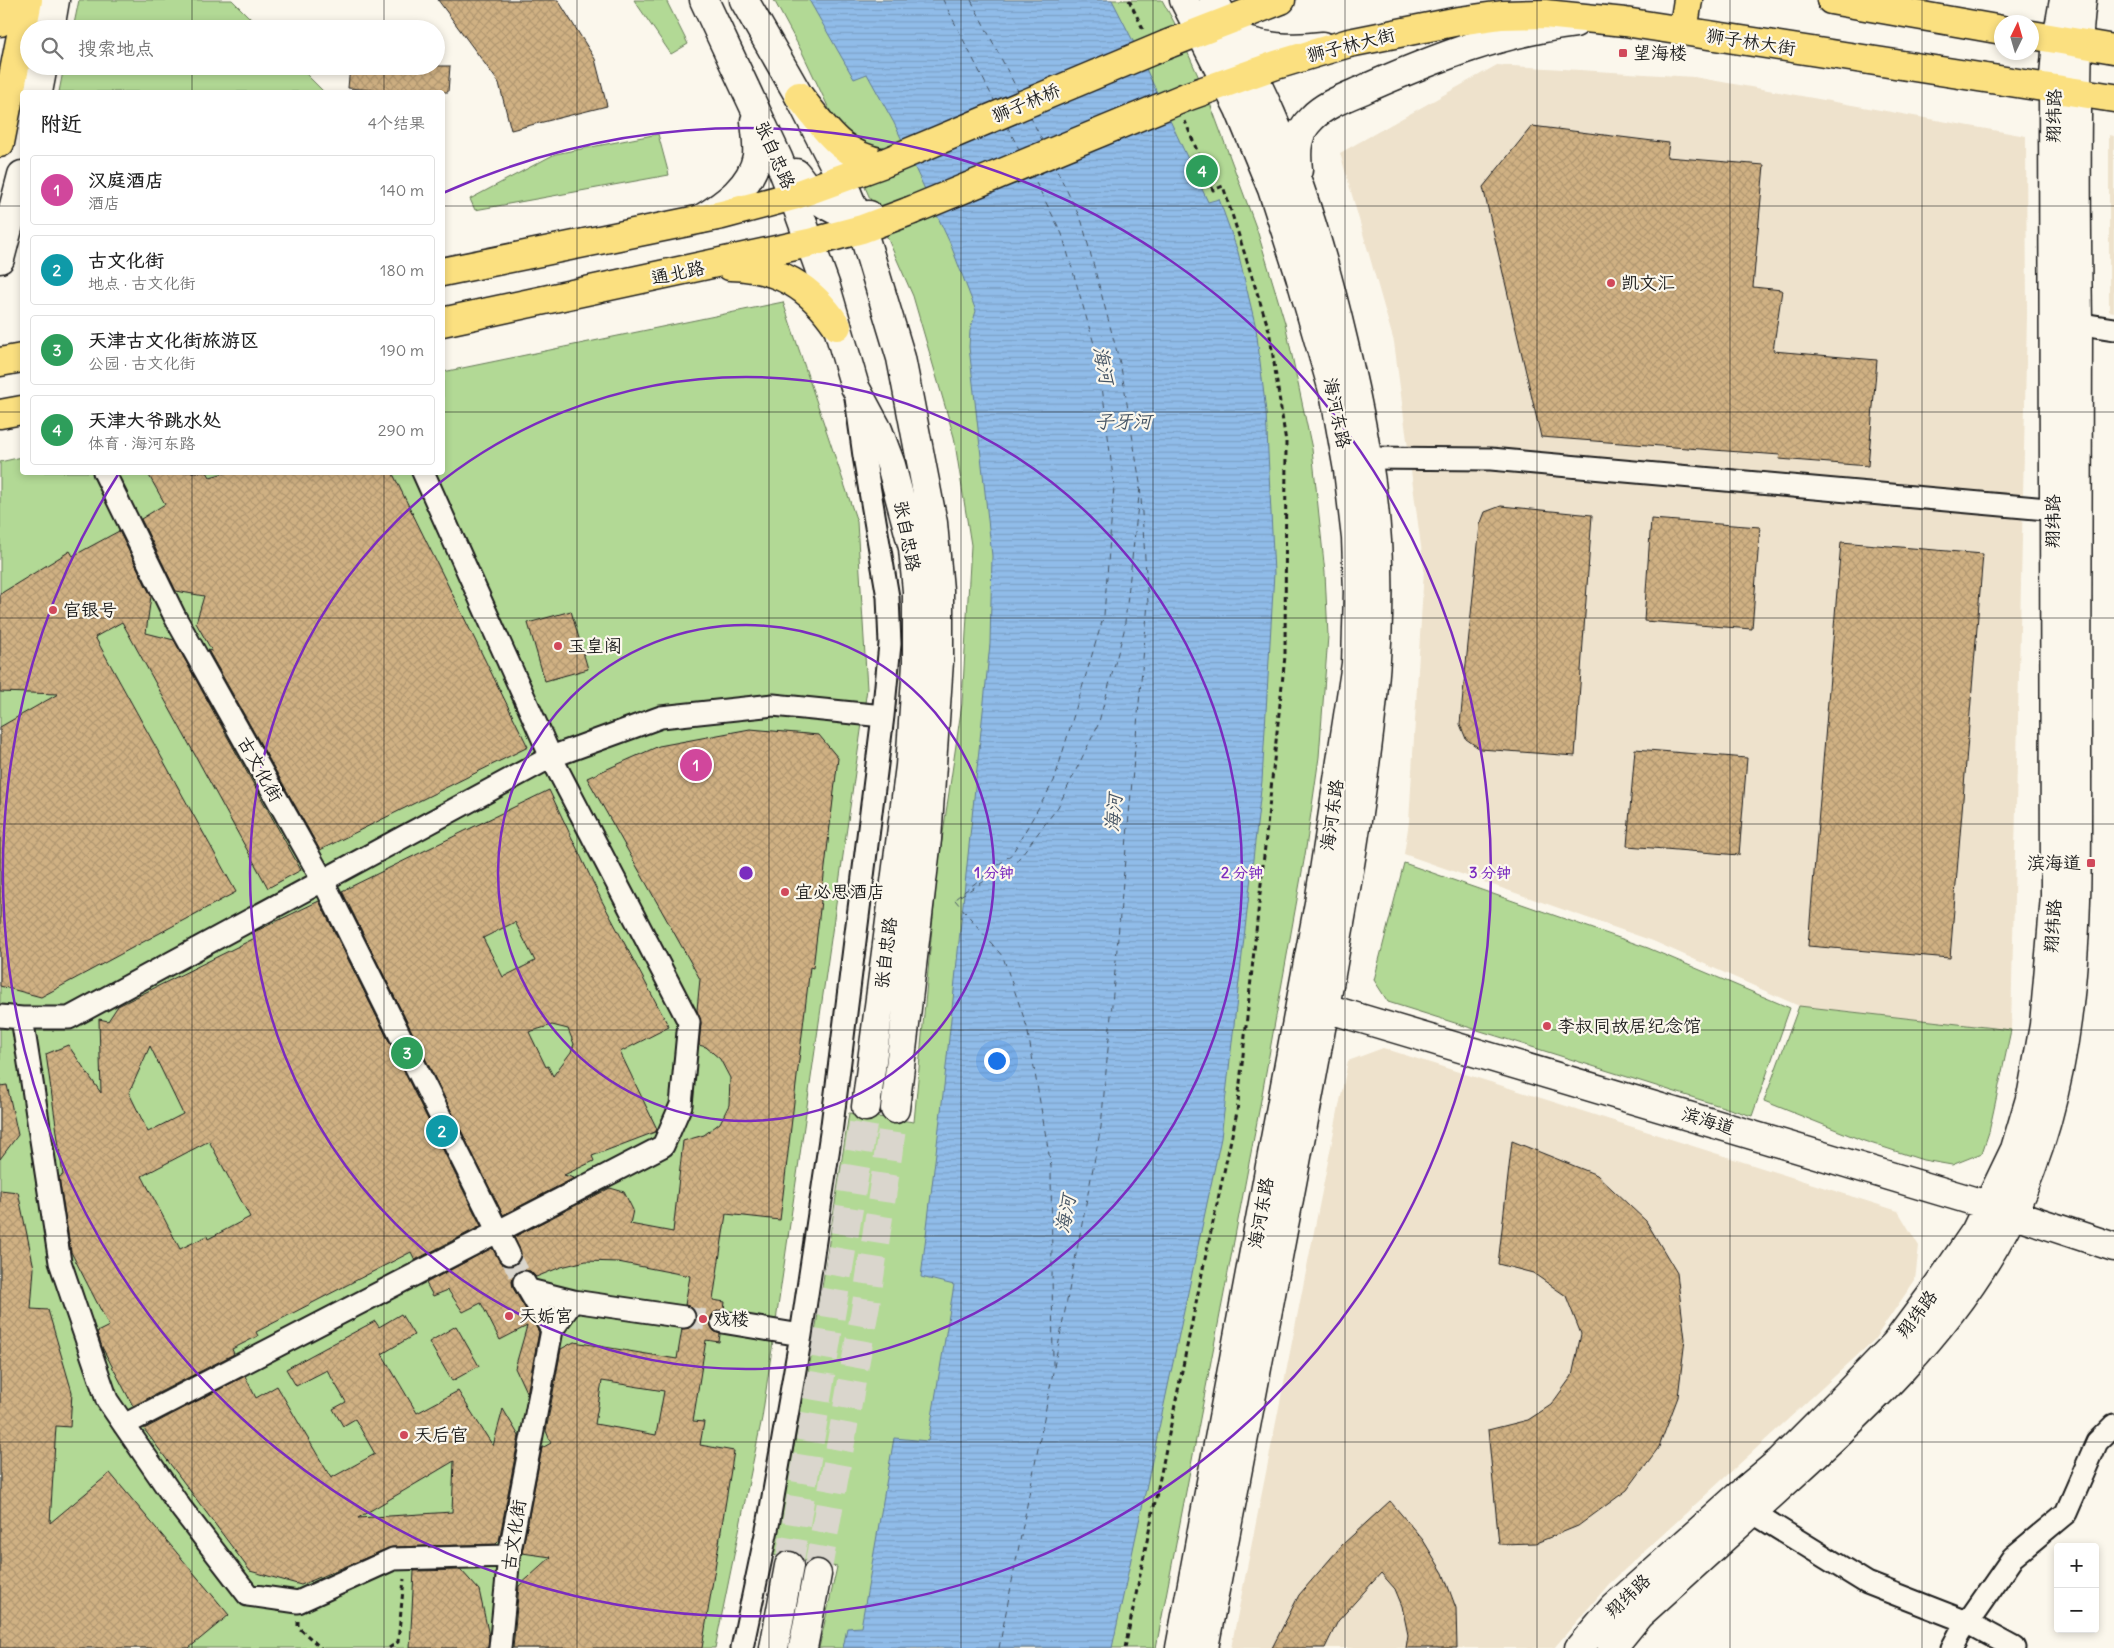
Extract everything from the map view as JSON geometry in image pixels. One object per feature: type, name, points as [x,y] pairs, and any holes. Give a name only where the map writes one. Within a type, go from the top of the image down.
[{"type":"main road","points":[[0,22],[4,0]]},
{"type":"main road","points":[[24,20],[28,0]]},
{"type":"main road","points":[[1157,38],[1218,23],[1281,0]]},
{"type":"main road","points":[[1683,31],[1688,0]]},
{"type":"main road","points":[[1831,0],[1994,29]]},
{"type":"main road","name":"狮子林大街","points":[[1184,106],[1226,83],[1349,43],[1502,15],[1545,14],[1602,19],[2114,98]]},
{"type":"main road","name":"狮子林桥","points":[[884,163],[1157,38]]},
{"type":"main road","points":[[2055,39],[2114,49]]},
{"type":"main road","points":[[0,143],[20,41]]},
{"type":"main road","points":[[799,96],[827,131],[845,148],[857,156],[884,163]]},
{"type":"main road","name":"通北路","points":[[445,321],[711,266],[809,243],[860,223],[910,212],[1184,106]]},
{"type":"main road","points":[[445,271],[701,220],[801,193],[884,163]]},
{"type":"main road","points":[[711,266],[754,269],[795,283],[811,294],[826,309],[837,326]]},
{"type":"main road","points":[[0,362],[20,358]]},
{"type":"main road","points":[[0,414],[20,410]]},
{"type":"street","points":[[52,20],[55,0]]},
{"type":"street","name":"张自忠路","points":[[704,0],[753,104]]},
{"type":"street","name":"张自忠路","points":[[744,0],[799,96],[841,178],[860,223],[901,358],[933,523],[939,590],[939,662],[927,839],[895,1109]]},
{"type":"street","name":"海河东路","points":[[1180,1648],[1313,1004],[1366,762],[1376,665],[1379,592],[1376,537],[1367,458],[1356,393],[1326,269],[1301,192],[1272,116],[1253,74],[1218,23],[1184,0]]},
{"type":"street","points":[[1189,0],[1218,23],[1256,44],[1304,49],[1349,43]]},
{"type":"street","name":"翔纬路","points":[[1612,1648],[1639,1615],[1744,1504],[1780,1461],[1895,1344],[1975,1232],[1999,1209],[2014,1149],[2032,1092],[2049,985],[2056,896],[2065,510],[2065,91],[2055,39],[2064,0]]},
{"type":"street","name":"翔纬路","points":[[2055,39],[2082,0]]},
{"type":"street","points":[[1301,192],[1296,155],[1299,134],[1312,117],[1335,102],[1458,51],[1545,26],[1602,19]]},
{"type":"street","name":"海河东路","points":[[1204,1648],[1313,1004],[1319,903],[1356,664],[1358,592],[1356,538],[1348,470],[1335,396],[1272,189],[1239,109],[1226,83],[1218,23]]},
{"type":"street","points":[[38,90],[41,75]]},
{"type":"street","points":[[753,104],[801,193],[860,223]]},
{"type":"street","points":[[701,220],[726,204],[749,175],[756,158],[757,142],[753,104]]},
{"type":"street","points":[[0,258],[20,183]]},
{"type":"street","name":"张自忠路","points":[[801,193],[809,243],[826,287],[855,387],[878,430],[891,465],[913,548],[917,591],[917,664],[910,766],[866,1107]]},
{"type":"street","points":[[2065,322],[2114,329]]},
{"type":"street","points":[[742,1648],[769,1520],[801,1334],[831,1133],[890,644],[888,597],[864,456],[855,387]]},
{"type":"street","points":[[1367,458],[1491,458],[2065,510]]},
{"type":"street","name":"古文化街","points":[[105,475],[175,617],[322,879],[509,1254]]},
{"type":"street","points":[[124,1425],[663,1146],[681,1105],[689,1022],[551,757],[424,475]]},
{"type":"street","points":[[0,1016],[69,1018],[322,879],[551,757],[661,717],[773,705],[882,716]]},
{"type":"street","name":"滨海道","points":[[1313,1004],[1999,1209],[2114,1247]]},
{"type":"street","points":[[22,1018],[60,1262],[107,1400],[181,1508],[248,1595],[298,1602],[393,1559],[509,1556]]},
{"type":"street","points":[[573,1301],[552,1330],[526,1286],[573,1301],[684,1317]]},
{"type":"street","points":[[722,1322],[801,1334]]},
{"type":"street","name":"古文化街","points":[[500,1648],[509,1556],[552,1330]]},
{"type":"street","points":[[1952,1648],[1967,1622],[2013,1557],[2066,1513],[2097,1442],[2114,1425]]},
{"type":"street","points":[[1744,1504],[1867,1583],[1967,1622],[2015,1648]]},
{"type":"street","name":"翔纬路","points":[[1578,1648],[1613,1608],[1744,1504]]},
{"type":"street","points":[[774,1648],[789,1566]]},
{"type":"street","points":[[803,1648],[817,1574]]},
{"type":"path","points":[[1129,0],[1157,38]]},
{"type":"path","points":[[1125,1648],[1237,1112],[1285,656],[1286,442],[1269,330],[1224,186],[1213,190],[1184,106]]},
{"type":"path","points":[[389,1648],[398,1642],[407,1558]]},
{"type":"path","points":[[298,1602],[298,1627],[321,1648]]},
{"type":"shaded area","points":[[1497,65],[1694,77],[2026,136],[2027,316],[2011,1030],[1799,1006],[1653,941],[1404,854],[1409,822],[1424,569],[1394,342],[1340,153]]},
{"type":"shaded area","points":[[2109,135],[2114,136],[2114,312],[2109,311]]},
{"type":"shaded area","points":[[1383,1048],[1898,1211],[1919,1246],[1915,1280],[1874,1340],[1609,1584],[1554,1648],[1231,1648],[1348,1061]]},
{"type":"green space","points":[[79,0],[232,0],[252,20],[75,20]]},
{"type":"green space","points":[[634,0],[666,0],[688,44],[671,54]]},
{"type":"green space","name":"子牙河","points":[[774,0],[1162,0],[1174,22],[1208,98],[1257,230],[1285,323],[1312,449],[1325,573],[1328,636],[1319,757],[1305,855],[1259,1111],[1156,1648],[819,1648],[837,1567],[773,1555],[812,1352],[849,1113],[914,1122],[937,874],[962,704],[971,545],[954,437],[913,296],[850,153],[803,54]]},
{"type":"green space","points":[[62,75],[307,75],[322,90],[59,90]]},
{"type":"green space","points":[[658,134],[669,175],[475,210],[470,199],[555,154]]},
{"type":"green space","points":[[783,302],[857,522],[867,689],[762,1418],[715,1648],[0,1648],[0,462],[20,457],[20,475],[445,475],[445,372]]},
{"type":"green space","name":"李叔同故居纪念馆","points":[[1404,863],[1648,948],[1790,1008],[1752,1116],[1388,1002],[1374,980]]},
{"type":"green space","points":[[1799,1006],[2011,1030],[1989,1132],[1982,1153],[1952,1165],[1923,1160],[1864,1141],[1764,1101]]},
{"type":"water","name":"子牙河","points":[[809,0],[1112,0],[1208,202],[1219,199],[1238,252],[1256,328],[1266,412],[1274,573],[1262,781],[1221,1138],[1112,1648],[843,1648],[847,1628],[861,1627],[894,1438],[928,1441],[954,1285],[921,1277],[944,1086],[990,644],[992,556],[969,347],[970,331],[976,311],[950,243],[894,123],[867,74],[854,79]]},
{"type":"building","points":[[438,0],[558,0],[595,59],[607,106],[511,130],[499,83]]},
{"type":"building","points":[[445,66],[450,66],[448,92],[445,92],[445,90],[348,88],[349,75],[445,75]]},
{"type":"building","name":"凯文汇","points":[[1532,126],[1669,143],[1667,157],[1764,165],[1753,287],[1782,290],[1773,351],[1877,360],[1868,466],[1779,459],[1780,455],[1541,437],[1483,187]]},
{"type":"building","points":[[149,475],[209,475],[210,477],[217,475],[393,475],[528,747],[320,850],[208,650],[212,651],[196,623],[204,596],[176,591],[141,519],[165,504]]},
{"type":"building","points":[[1501,506],[1592,515],[1575,756],[1480,749],[1466,739],[1460,724],[1480,525],[1485,512]]},
{"type":"building","points":[[1651,519],[1760,527],[1752,629],[1644,621]]},
{"type":"building","points":[[119,531],[151,596],[146,633],[174,640],[301,870],[268,888],[122,622],[95,637],[236,892],[41,997],[0,986],[0,727],[58,694],[0,692],[0,594],[70,551],[73,556]]},
{"type":"building","points":[[1841,542],[1983,554],[1950,958],[1808,946]]},
{"type":"building","name":"玉皇阁","points":[[571,611],[588,669],[545,681],[528,623]]},
{"type":"building","points":[[750,729],[819,735],[838,758],[813,968],[810,967],[780,1220],[726,1214],[713,1300],[725,1302],[724,1310],[713,1314],[710,1320],[714,1331],[720,1334],[719,1342],[706,1340],[693,1421],[704,1422],[700,1445],[734,1451],[702,1648],[513,1648],[519,1586],[551,1557],[522,1553],[542,1448],[551,1443],[546,1431],[561,1349],[574,1342],[677,1359],[682,1329],[689,1328],[696,1319],[695,1312],[691,1307],[685,1305],[690,1276],[618,1262],[586,1261],[561,1267],[536,1277],[530,1271],[523,1270],[517,1272],[513,1276],[513,1288],[539,1332],[527,1394],[515,1368],[527,1326],[500,1340],[481,1303],[463,1312],[448,1290],[433,1296],[426,1283],[492,1248],[502,1264],[508,1266],[515,1265],[520,1260],[521,1254],[514,1237],[610,1188],[624,1192],[633,1210],[630,1224],[673,1232],[683,1141],[704,1135],[720,1123],[729,1105],[730,1078],[720,1059],[706,1047],[699,1045],[701,1023],[697,1010],[700,979],[587,778],[659,746]],"holes":[[[602,1381],[664,1391],[656,1435],[595,1424]]]},
{"type":"building","points":[[1635,749],[1747,758],[1739,855],[1627,846]]},
{"type":"building","points":[[549,790],[602,901],[669,1027],[620,1052],[657,1129],[655,1132],[592,1156],[594,1161],[564,1175],[574,1178],[503,1215],[342,891]],"holes":[[[515,922],[535,961],[503,977],[483,938]],[[552,1025],[568,1029],[574,1044],[571,1052],[553,1076],[548,1066],[546,1067],[529,1032]]]},
{"type":"building","points":[[319,901],[481,1226],[415,1260],[411,1252],[256,1332],[258,1336],[232,1349],[234,1354],[133,1406],[102,1347],[97,1332],[109,1326],[71,1252],[59,1177],[63,1175],[46,1054],[68,1045],[101,1093],[99,1019],[108,1021],[118,1006],[255,938],[252,933]],"holes":[[[150,1046],[183,1114],[148,1132],[129,1093]],[[209,1141],[250,1217],[208,1239],[207,1236],[180,1249],[142,1176]]]},
{"type":"building","points":[[7,1085],[18,1135],[0,1159],[0,1086]]},
{"type":"building","points":[[1512,1141],[1597,1175],[1646,1221],[1677,1273],[1685,1339],[1678,1397],[1659,1447],[1627,1490],[1578,1526],[1536,1543],[1499,1544],[1488,1430],[1528,1420],[1551,1405],[1572,1376],[1581,1334],[1566,1296],[1533,1273],[1498,1264]]},
{"type":"building","points":[[0,1190],[18,1192],[34,1268],[31,1309],[48,1310],[72,1392],[70,1427],[56,1426],[50,1523],[110,1473],[229,1615],[189,1648],[0,1648]]},
{"type":"building","points":[[401,1314],[414,1335],[382,1354],[417,1413],[458,1391],[493,1446],[503,1409],[519,1436],[499,1541],[496,1544],[392,1547],[301,1585],[250,1571],[144,1429],[245,1376],[256,1398],[277,1386],[331,1478],[375,1454],[355,1419],[343,1426],[333,1409],[346,1402],[327,1370],[296,1386],[286,1369],[375,1321],[379,1327]],"holes":[[[454,1461],[452,1512],[358,1518]]]},
{"type":"building","points":[[456,1326],[479,1366],[452,1381],[429,1342]]},
{"type":"building","points":[[1390,1501],[1423,1540],[1443,1573],[1456,1608],[1457,1648],[1406,1648],[1408,1635],[1402,1606],[1395,1589],[1381,1573],[1338,1621],[1325,1648],[1272,1648],[1299,1595],[1343,1544]]},
{"type":"building","points":[[461,1570],[479,1590],[489,1636],[488,1648],[410,1648],[414,1571]]},
{"type":"ferry route","points":[[943,0],[995,102]]},
{"type":"ferry route","points":[[971,0],[1019,93]]},
{"type":"ferry route","points":[[1030,116],[1043,142]]},
{"type":"ferry route","points":[[1007,126],[1020,151]]},
{"type":"ferry route","points":[[999,1648],[1101,1127],[1148,603],[1140,483],[1121,367],[1082,222],[1055,166]]},
{"type":"ferry route","points":[[955,899],[1012,854],[1054,781],[1104,615],[1114,486],[1099,361],[1062,234],[1032,175]]},
{"type":"ferry route","points":[[960,896],[1016,862],[1058,807],[1098,725],[1124,631],[1140,487]]},
{"type":"ferry route","points":[[955,900],[1003,957],[1027,1027],[1051,1166],[1053,1365]]},
{"type":"tunnel","points":[[789,1566],[866,1107]]},
{"type":"tunnel","points":[[817,1574],[866,1304],[895,1109]]},
{"type":"tunnel","points":[[509,1254],[524,1282]]},
{"type":"tunnel","points":[[684,1317],[722,1322]]},
{"type":"place","name":"望海楼","points":[[1623,53]]},
{"type":"place","name":"天津大爷跳水处","points":[[1202,171]]},
{"type":"place","name":"凯文汇","points":[[1611,283]]},
{"type":"place","name":"官银号","points":[[53,610]]},
{"type":"place","name":"玉皇阁","points":[[558,646]]},
{"type":"place","name":"汉庭酒店","points":[[696,765]]},
{"type":"place","name":"滨海道","points":[[2091,863]]},
{"type":"place","name":"宜必思酒店","points":[[785,892]]},
{"type":"place","name":"李叔同故居纪念馆","points":[[1547,1026]]},
{"type":"place","name":"天津古文化街旅游区","points":[[407,1053]]},
{"type":"place","name":"古文化街","points":[[442,1131]]},
{"type":"place","name":"天姤宮","points":[[509,1316]]},
{"type":"place","name":"戏楼","points":[[703,1319]]},
{"type":"place","name":"天后官","points":[[404,1435]]},
{"type":"water label","name":"海河","points":[[1104,365]]},
{"type":"water label","name":"海河","points":[[1113,813]]},
{"type":"water label","name":"海河","points":[[1065,1214]]}]
